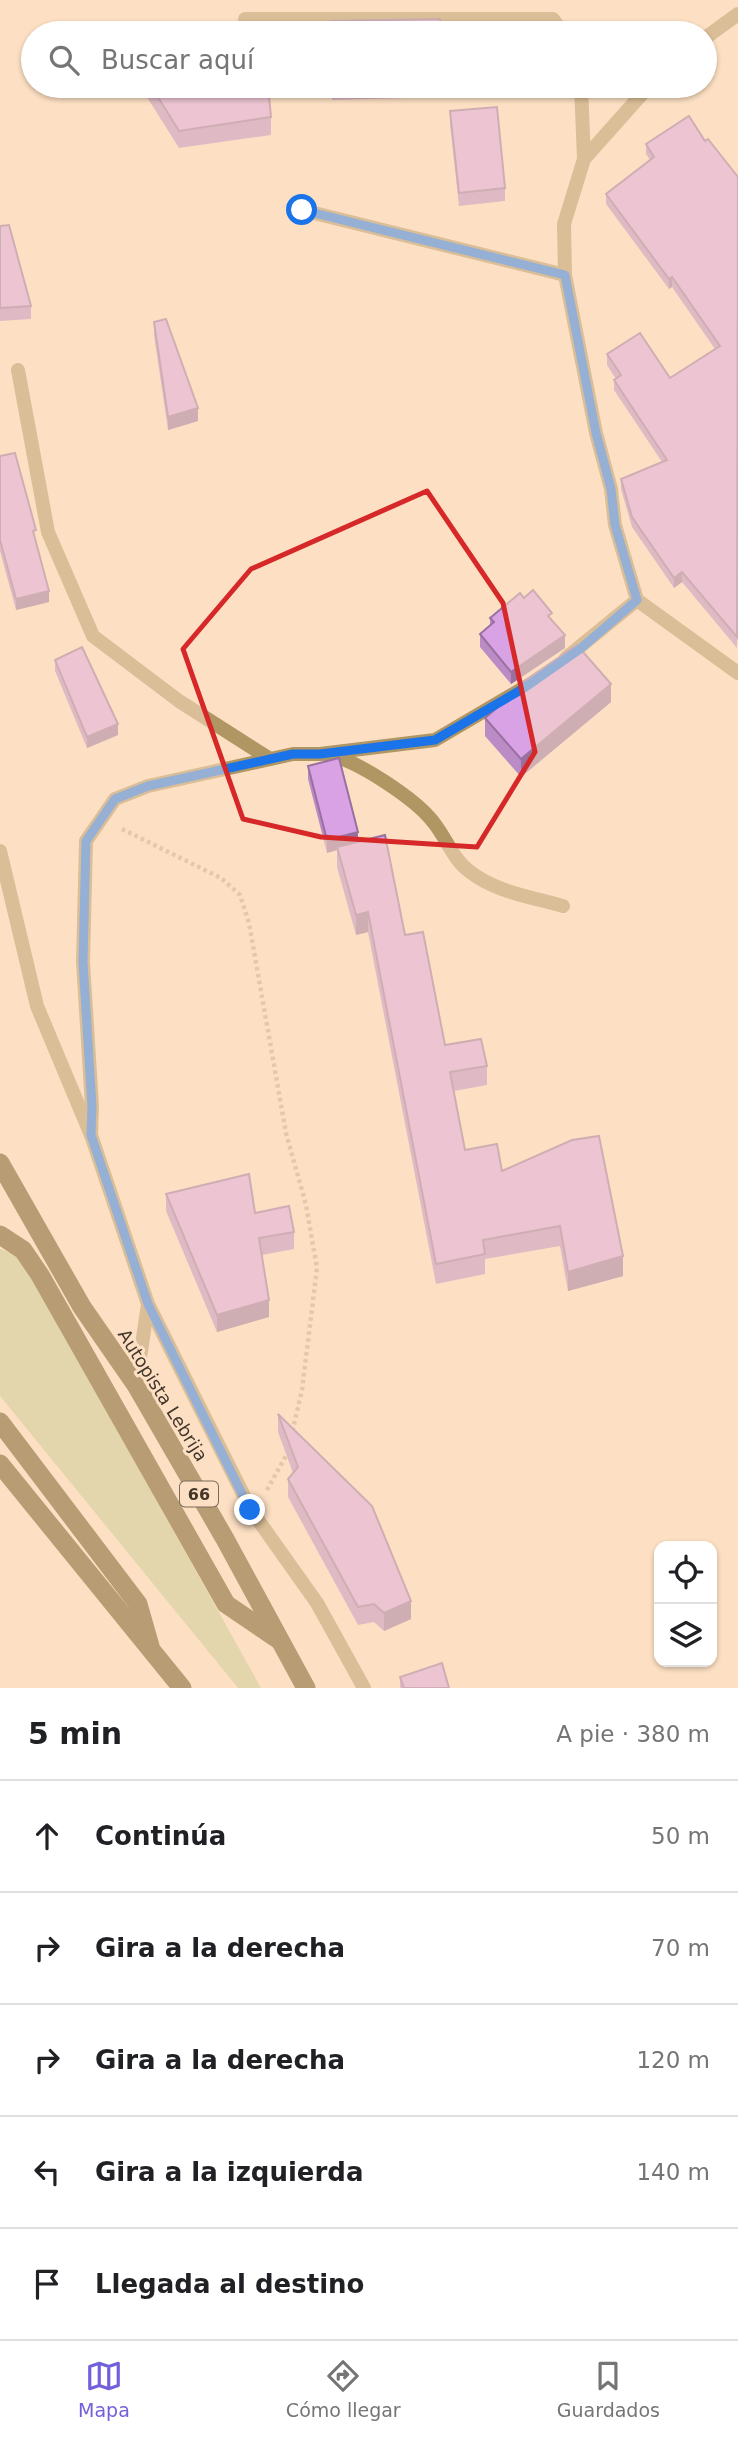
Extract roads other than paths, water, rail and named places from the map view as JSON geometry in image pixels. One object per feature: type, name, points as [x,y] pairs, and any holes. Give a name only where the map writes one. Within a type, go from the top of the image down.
[{"type":"highway","name":"Autopista Lebrija","points":[[0,1163],[82,1307],[136,1385],[306,1688]]},
{"type":"highway","points":[[0,1235],[23,1250],[40,1275],[226,1604],[282,1642]]},
{"type":"highway","points":[[0,1422],[138,1604],[152,1651]]},
{"type":"highway","points":[[0,1464],[183,1688]]},
{"type":"street","points":[[717,29],[738,14]]},
{"type":"street","points":[[246,19],[554,21]]},
{"type":"street","points":[[581,98],[584,159],[564,224],[565,275],[596,433],[611,489],[615,525],[637,600],[738,673]]},
{"type":"street","points":[[584,159],[638,98]]},
{"type":"street","points":[[302,210],[565,275]]},
{"type":"street","points":[[18,370],[48,532],[93,636],[179,701],[270,759]]},
{"type":"street","points":[[558,664],[637,600]]},
{"type":"street","points":[[320,754],[435,740],[535,680]]},
{"type":"street","points":[[91,1135],[92,1106],[83,962],[86,841],[115,799],[136,789],[293,754],[340,756],[425,813],[468,870],[496,887],[563,906]]},
{"type":"street","points":[[0,851],[37,1006],[91,1135],[148,1304],[250,1510],[317,1603],[364,1688]]},
{"type":"street","points":[[136,1385],[148,1304]]}]
